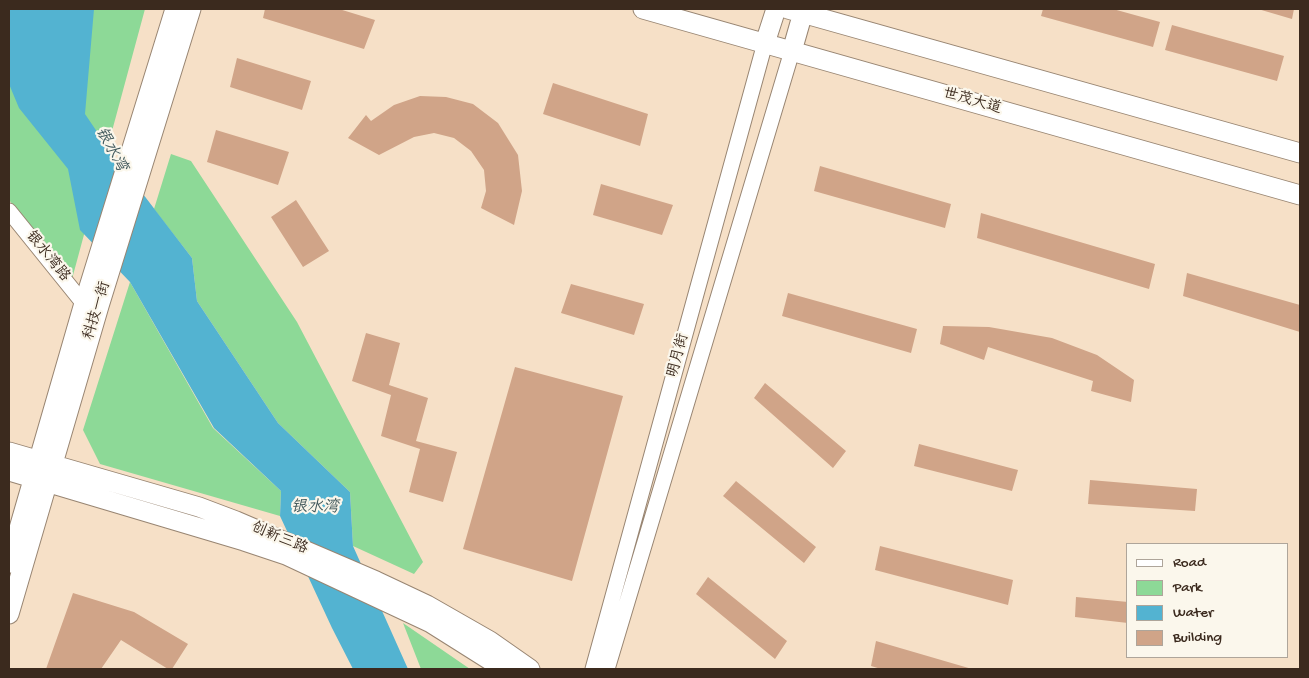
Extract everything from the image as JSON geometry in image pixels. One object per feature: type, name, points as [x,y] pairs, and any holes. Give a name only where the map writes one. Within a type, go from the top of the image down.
[{"type":"main road","name":"科技一街","points":[[145,132],[175,9]]},
{"type":"main road","name":"科技一街","points":[[9,614],[43,471],[90,303],[145,132],[191,9]]},
{"type":"main road","name":"世茂大道","points":[[643,9],[1300,195]]},
{"type":"main road","points":[[765,43],[776,9]]},
{"type":"main road","points":[[792,51],[798,10],[1300,153]]},
{"type":"main road","name":"创新三路","points":[[9,452],[43,471],[244,541],[284,547],[376,581],[462,624],[530,669]]},
{"type":"main road","name":"创新三路","points":[[9,471],[43,471]]},
{"type":"main road","name":"科技一街","points":[[9,563],[43,471]]},
{"type":"main road","name":"创新三路","points":[[284,547],[384,600],[431,622],[504,669]]},
{"type":"street","name":"明月街","points":[[594,669],[765,43]]},
{"type":"street","name":"明月街","points":[[607,669],[792,51]]},
{"type":"street","name":"银水湾路","points":[[9,211],[90,303]]},
{"type":"green space","points":[[9,9],[145,9],[72,279],[9,200]]},
{"type":"green space","points":[[171,154],[191,161],[297,322],[423,562],[414,574],[353,546],[350,492],[278,423],[197,301],[192,258],[154,209]]},
{"type":"green space","points":[[130,282],[213,428],[281,491],[280,516],[100,464],[83,430]]},
{"type":"green space","points":[[403,623],[470,669],[421,669]]},
{"type":"water","name":"银水湾","points":[[9,9],[94,9],[85,114],[110,151],[192,258],[197,301],[278,423],[350,492],[353,546],[408,669],[353,669],[280,516],[281,491],[214,428],[130,282],[80,230],[68,169],[19,108],[9,84]]},
{"type":"building","points":[[265,9],[339,9],[375,20],[364,49],[263,18]]},
{"type":"building","points":[[1043,9],[1113,9],[1160,22],[1153,47],[1041,16]]},
{"type":"building","points":[[1258,9],[1294,9],[1292,19]]},
{"type":"building","points":[[1172,25],[1284,56],[1277,81],[1165,50]]},
{"type":"building","points":[[237,58],[311,81],[302,110],[230,87]]},
{"type":"building","points":[[553,83],[648,114],[640,146],[543,114]]},
{"type":"building","points":[[420,96],[446,97],[473,104],[498,123],[518,155],[522,191],[514,225],[481,208],[486,191],[484,170],[471,151],[454,138],[434,133],[414,137],[379,155],[348,138],[366,115],[371,121],[394,105]]},
{"type":"building","points":[[216,130],[289,152],[278,185],[207,162]]},
{"type":"building","points":[[820,166],[951,204],[945,228],[814,191]]},
{"type":"building","points":[[601,184],[673,205],[662,235],[593,215]]},
{"type":"building","points":[[296,200],[329,251],[303,267],[271,217]]},
{"type":"building","points":[[981,213],[1155,264],[1149,289],[977,238]]},
{"type":"building","points":[[1187,273],[1300,305],[1300,332],[1183,296]]},
{"type":"building","points":[[571,284],[644,304],[634,335],[561,313]]},
{"type":"building","points":[[788,293],[917,329],[911,353],[782,316]]},
{"type":"building","points":[[943,326],[989,327],[1052,338],[1097,355],[1134,380],[1131,402],[1091,391],[1093,381],[988,347],[984,360],[940,344]]},
{"type":"building","points":[[366,333],[400,343],[389,385],[428,398],[416,441],[457,452],[443,502],[409,492],[420,449],[381,436],[391,395],[352,381]]},
{"type":"building","points":[[515,367],[623,396],[572,581],[463,549]]},
{"type":"building","points":[[765,383],[846,451],[833,468],[754,398]]},
{"type":"building","points":[[919,444],[1018,470],[1012,491],[914,466]]},
{"type":"building","points":[[1090,480],[1197,489],[1195,511],[1088,504]]},
{"type":"building","points":[[736,481],[816,547],[804,563],[723,496]]},
{"type":"building","points":[[880,546],[1013,580],[1008,605],[875,570]]},
{"type":"building","points":[[708,577],[787,641],[775,659],[696,594]]},
{"type":"building","points":[[73,593],[134,612],[188,644],[172,669],[168,669],[121,640],[101,669],[46,669]]},
{"type":"building","points":[[1076,597],[1126,602],[1126,623],[1075,617]]},
{"type":"building","points":[[876,641],[972,669],[881,669],[871,666]]}]
